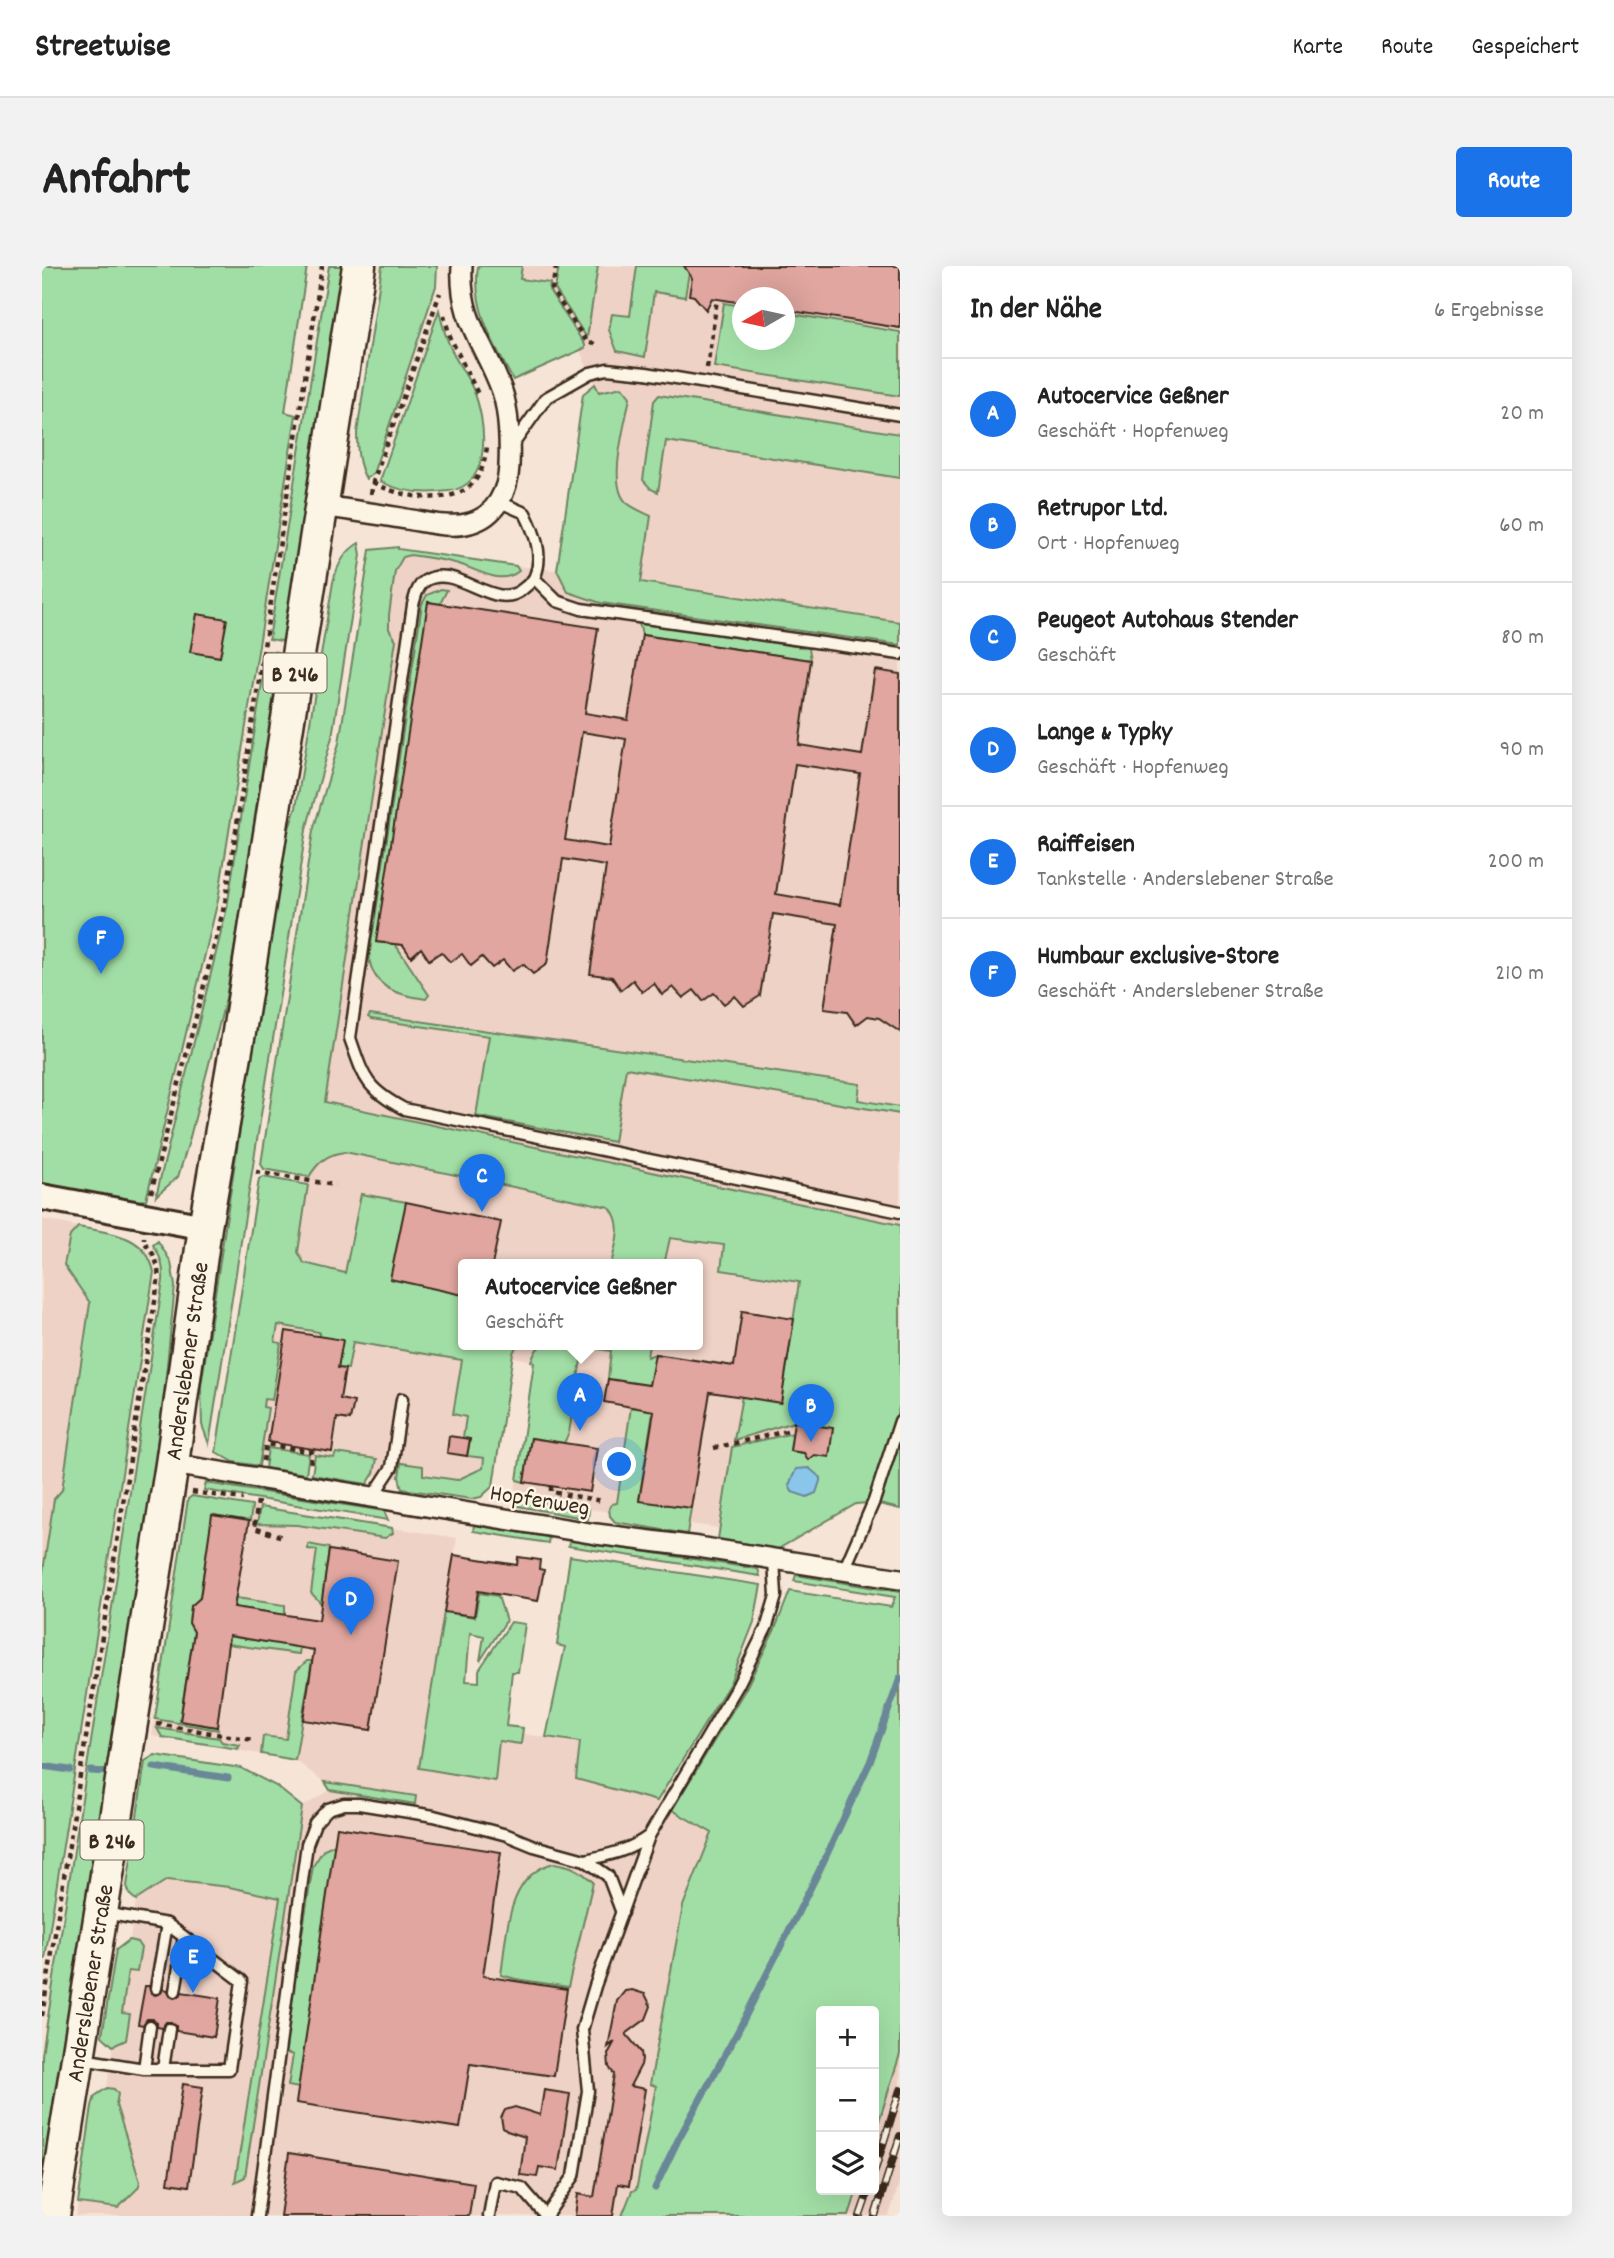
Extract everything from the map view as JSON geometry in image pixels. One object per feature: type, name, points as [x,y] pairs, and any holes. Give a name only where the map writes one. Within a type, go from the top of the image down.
[{"type":"main road","name":"B 246","points":[[321,506],[359,266]]},
{"type":"main road","name":"Anderslebener Straße","points":[[53,2216],[172,1464],[205,1227],[241,1020],[321,506]]},
{"type":"street","points":[[321,506],[446,525],[470,523],[488,513],[500,502],[508,477],[510,449],[503,393],[465,311],[461,289],[462,266]]},
{"type":"street","points":[[42,1197],[205,1227]]},
{"type":"street","name":"Hopfenweg","points":[[172,1464],[596,1534],[900,1579]]},
{"type":"lane","points":[[510,449],[547,398],[590,373],[607,369],[900,415]]},
{"type":"lane","points":[[500,502],[525,513],[537,537],[537,568],[534,579],[520,592],[505,594],[492,593],[450,577],[426,580],[417,591],[413,605],[349,1038],[364,1079],[381,1097],[404,1109],[900,1212]]},
{"type":"lane","points":[[534,579],[557,601],[581,609],[900,654]]},
{"type":"lane","points":[[373,1496],[392,1467],[402,1399]]},
{"type":"lane","points":[[844,1570],[874,1501],[900,1421]]},
{"type":"lane","points":[[489,2216],[495,2182],[522,2188],[546,2216],[574,2176],[588,2091],[582,2030],[595,1986],[649,1836],[738,1685],[767,1626],[776,1596],[774,1559]]},
{"type":"lane","points":[[257,2216],[307,1844],[315,1823],[328,1809],[344,1804],[359,1804],[434,1816],[507,1835],[534,1846],[585,1860],[607,1876],[621,1913]]},
{"type":"lane","points":[[585,1860],[615,1854],[636,1846],[649,1836]]},
{"type":"lane","points":[[78,2058],[144,2069],[229,2069],[242,1982],[167,1924],[101,1913]]},
{"type":"lane","points":[[156,1988],[167,1924]]},
{"type":"lane","points":[[175,1991],[184,1937]]},
{"type":"lane","points":[[144,2069],[150,2026]]},
{"type":"lane","points":[[163,2069],[169,2029]]},
{"type":"path","points":[[42,2016],[158,1282],[155,1257],[144,1242],[152,1186],[225,903],[322,266]]},
{"type":"path","points":[[556,266],[552,290],[587,342],[599,345]]},
{"type":"path","points":[[368,513],[373,482],[440,293],[450,337],[479,396]]},
{"type":"path","points":[[705,383],[717,299]]},
{"type":"path","points":[[373,482],[385,489],[416,496],[440,496],[462,491],[478,477],[487,444]]},
{"type":"path","points":[[256,1172],[335,1185]]},
{"type":"path","points":[[713,1448],[791,1430]]},
{"type":"path","points":[[260,1479],[266,1444],[312,1451],[307,1488]]},
{"type":"path","points":[[551,1486],[551,1492],[602,1501]]},
{"type":"path","points":[[258,1501],[254,1528],[283,1536]]},
{"type":"path","points":[[149,1723],[253,1741]]},
{"type":"path","points":[[42,1974],[49,1975]]},
{"type":"shaded area","points":[[478,266],[900,266],[900,1234],[841,1393],[779,1537],[514,1498],[534,1363],[502,1354],[485,1472],[455,1488],[247,1454],[277,1273],[311,1108],[398,549],[565,571],[598,392],[580,351],[513,380],[486,330],[477,294]]},
{"type":"shaded area","points":[[42,1219],[131,1239],[148,1254],[154,1272],[78,1755],[42,1748]]},
{"type":"shaded area","points":[[192,1496],[457,1538],[426,1721],[495,1780],[499,1741],[521,1744],[522,1734],[580,1742],[576,1779],[657,1801],[712,1833],[683,1906],[650,2084],[656,2086],[638,2181],[622,2216],[76,2216],[92,2106],[95,2096],[107,2087],[136,1900],[167,1880],[229,1887],[288,1899],[302,1807],[330,1790],[324,1782],[295,1760],[152,1736],[188,1499]]},
{"type":"shaded area","points":[[900,2054],[900,2181],[889,2216],[849,2216],[855,2195],[879,2195],[879,2121]]},
{"type":"green space","points":[[42,266],[307,266],[285,412],[296,415],[218,900],[146,1200],[131,1202],[42,1185]]},
{"type":"green space","points":[[329,266],[346,266],[286,639],[281,641],[269,639]]},
{"type":"green space","points":[[382,266],[437,266],[436,286],[373,474],[366,479],[358,457],[357,433]]},
{"type":"green space","points":[[478,266],[522,266],[520,279],[550,283],[549,290],[585,348],[513,380],[481,311]]},
{"type":"green space","points":[[559,266],[598,266],[587,338],[555,289]]},
{"type":"green space","points":[[637,266],[690,266],[685,297],[654,292],[645,357],[617,351],[609,330],[612,314],[630,316]]},
{"type":"green space","points":[[724,303],[732,304],[732,350],[795,350],[795,315],[900,332],[900,396],[714,367]]},
{"type":"green space","points":[[439,310],[450,346],[478,402],[483,449],[474,477],[463,486],[440,492],[405,490],[380,481]]},
{"type":"green space","points":[[595,384],[599,392],[622,387],[630,397],[619,452],[618,481],[626,502],[651,516],[641,582],[900,622],[900,645],[601,603],[568,592],[557,570],[583,394]]},
{"type":"green space","points":[[659,395],[900,434],[900,478],[666,441],[658,492],[643,480],[654,401]]},
{"type":"green space","points":[[359,543],[361,555],[332,737],[306,830],[209,1444],[202,1425],[201,1386],[283,846],[296,808],[333,582],[342,559]]},
{"type":"green space","points":[[398,547],[516,566],[519,571],[504,577],[495,577],[455,563],[410,555],[403,557],[395,571],[389,629],[396,640],[325,1102],[900,1225],[900,1405],[868,1503],[856,1504],[778,1549],[718,1539],[732,1447],[793,1433],[790,1451],[812,1457],[814,1455],[794,1422],[734,1440],[742,1396],[781,1402],[799,1282],[721,1270],[724,1245],[670,1238],[665,1259],[612,1259],[618,1227],[609,1207],[345,1152],[324,1160],[309,1177],[264,1169],[261,1164],[313,831],[339,743],[370,550]]},
{"type":"green space","points":[[441,589],[447,590],[440,604],[429,602],[377,942],[395,944],[429,995],[426,999],[397,992],[382,984],[376,977],[369,958],[422,604],[427,595]]},
{"type":"green space","points":[[639,623],[809,648],[811,660],[642,635]]},
{"type":"green space","points":[[267,651],[278,652],[283,658],[226,998],[178,1177],[156,1196],[227,908]]},
{"type":"green space","points":[[370,1014],[860,1084],[858,1100],[900,1107],[900,1114],[626,1068],[614,1142],[476,1116],[489,1036],[371,1019],[368,1017]]},
{"type":"green space","points":[[263,1177],[308,1185],[298,1252],[304,1263],[345,1273],[361,1194],[406,1202],[458,1287],[458,1350],[514,1350],[493,1486],[481,1497],[472,1499],[402,1489],[399,1477],[401,1463],[423,1466],[423,1475],[457,1480],[483,1468],[484,1458],[467,1456],[470,1439],[463,1438],[466,1417],[453,1414],[462,1360],[353,1342],[348,1369],[338,1368],[342,1341],[319,1337],[319,1332],[278,1325],[275,1342],[281,1343],[272,1400],[264,1399],[263,1407],[268,1408],[259,1466],[234,1462],[216,1452],[259,1179]]},
{"type":"green space","points":[[78,1227],[114,1234],[135,1243],[150,1259],[154,1272],[45,1959],[42,1959],[42,1578],[54,1499],[62,1490],[90,1303],[64,1265],[70,1236]]},
{"type":"green space","points":[[158,1241],[171,1262],[175,1286],[158,1454],[42,2176],[42,2055],[163,1281],[161,1262],[153,1245]]},
{"type":"green space","points":[[536,1350],[579,1350],[582,1354],[569,1433],[564,1443],[531,1438],[524,1482],[517,1480],[534,1363],[531,1361]]},
{"type":"green space","points":[[606,1350],[648,1350],[647,1357],[662,1355],[639,1500],[691,1508],[687,1534],[615,1522],[610,1516],[609,1508],[617,1503],[631,1407],[626,1406],[630,1383],[608,1379],[611,1351]]},
{"type":"green space","points":[[900,1442],[900,1509],[879,1504]]},
{"type":"green space","points":[[268,1448],[309,1454],[306,1474],[265,1468]]},
{"type":"green space","points":[[336,1453],[377,1459],[374,1473],[367,1484],[312,1475],[315,1455],[334,1458]]},
{"type":"green space","points":[[206,1483],[384,1511],[388,1520],[204,1490]]},
{"type":"green space","points":[[192,1496],[252,1506],[250,1521],[213,1515],[180,1720],[217,1727],[218,1730],[155,1719],[188,1499]]},
{"type":"green space","points":[[514,1498],[589,1509],[588,1519],[518,1506]]},
{"type":"green space","points":[[260,1507],[392,1528],[393,1533],[385,1538],[297,1525],[257,1524]]},
{"type":"green space","points":[[474,1525],[549,1537],[548,1543],[473,1531]]},
{"type":"green space","points":[[570,1540],[758,1569],[760,1576],[568,1546]]},
{"type":"green space","points":[[308,1544],[329,1548],[322,1604],[311,1593],[317,1550],[308,1549]]},
{"type":"green space","points":[[570,1556],[761,1585],[754,1622],[730,1683],[657,1801],[576,1779],[580,1742],[546,1737],[565,1647],[557,1645]]},
{"type":"green space","points":[[796,1575],[900,1592],[900,2054],[879,2121],[879,2006],[816,2006],[816,2195],[855,2195],[849,2216],[622,2216],[638,2181],[656,2086],[650,2084],[683,1906],[712,1833],[672,1810],[745,1690],[790,1591],[891,1607],[895,1597],[794,1581]]},
{"type":"green space","points":[[479,1593],[498,1596],[506,1621],[480,1661],[484,1636],[470,1633],[466,1681],[479,1682],[479,1670],[511,1622],[525,1624],[518,1672],[512,1672],[506,1726],[523,1728],[521,1744],[499,1741],[495,1781],[419,1768],[444,1612],[475,1617]]},
{"type":"green space","points":[[236,1598],[285,1605],[285,1615],[234,1607]]},
{"type":"green space","points":[[229,1636],[300,1647],[299,1654],[228,1644]]},
{"type":"green space","points":[[307,1661],[312,1661],[295,1760],[261,1754],[263,1736],[286,1739],[296,1671]]},
{"type":"green space","points":[[157,1728],[219,1738],[222,1742],[240,1745],[238,1749],[162,1737]]},
{"type":"green space","points":[[155,1755],[241,1768],[276,1786],[302,1807],[245,2177],[235,2182],[280,1898],[229,1887],[167,1880],[136,1900],[130,1895],[127,1886],[145,1761]]},
{"type":"green space","points":[[325,1782],[416,1796],[415,1804],[330,1790]]},
{"type":"green space","points":[[335,1844],[299,2088],[288,2086],[293,2055],[283,2052],[313,1866],[324,1849]]},
{"type":"green space","points":[[554,1863],[575,1869],[593,1882],[568,1987],[501,1975],[508,1925],[518,1893],[526,1880],[538,1870]]},
{"type":"green space","points":[[129,1940],[137,1942],[141,1948],[137,1972],[128,1971],[122,2013],[130,2014],[126,2040],[113,2046],[102,2036],[116,1950]]},
{"type":"green space","points":[[107,2088],[114,2089],[118,2094],[116,2105],[140,2182],[138,2188],[118,2208],[78,2203],[92,2106],[95,2096]]},
{"type":"water","points":[[809,1468],[821,1478],[816,1493],[807,1497],[792,1492],[789,1485],[796,1469]]},
{"type":"building","points":[[684,266],[900,266],[900,328],[795,312],[795,287],[732,287],[732,301],[712,298],[706,310],[694,296],[689,295],[692,278]]},
{"type":"building","points":[[428,602],[598,628],[585,713],[628,720],[642,635],[811,660],[799,745],[862,755],[875,670],[900,674],[900,1032],[879,1018],[868,1016],[856,1025],[847,1012],[824,1009],[837,924],[773,914],[760,996],[744,1006],[735,996],[724,1004],[714,993],[703,1001],[694,990],[683,998],[673,987],[662,995],[654,983],[642,992],[633,980],[621,990],[612,977],[590,974],[606,866],[563,859],[547,964],[533,974],[523,964],[512,971],[503,960],[492,968],[482,957],[471,966],[462,954],[450,962],[441,952],[429,960],[421,948],[411,957],[403,945],[376,942]],"holes":[[[582,732],[626,739],[609,847],[565,840]],[[795,764],[860,774],[840,905],[776,894]]]},
{"type":"building","points":[[197,614],[227,619],[220,657],[190,652]]},
{"type":"building","points":[[406,1202],[501,1222],[493,1259],[458,1259],[458,1294],[390,1279]]},
{"type":"building","points":[[742,1311],[794,1319],[781,1403],[710,1392],[691,1508],[639,1501],[654,1411],[604,1402],[608,1379],[649,1385],[655,1354],[734,1366]]},
{"type":"building","points":[[286,1331],[343,1340],[338,1368],[345,1369],[340,1399],[354,1402],[350,1420],[337,1418],[332,1452],[268,1442]]},
{"type":"building","points":[[794,1422],[833,1428],[829,1457],[814,1455],[808,1460],[804,1453],[790,1451]]},
{"type":"building","points":[[449,1436],[470,1439],[467,1456],[447,1453]]},
{"type":"building","points":[[531,1438],[597,1448],[590,1492],[524,1482]]},
{"type":"building","points":[[212,1515],[249,1521],[234,1607],[319,1620],[329,1550],[398,1561],[371,1730],[303,1720],[314,1650],[229,1636],[217,1727],[180,1721],[194,1632],[189,1623],[191,1606],[200,1598]]},
{"type":"building","points":[[454,1555],[517,1565],[518,1557],[540,1560],[539,1569],[544,1570],[538,1601],[478,1591],[474,1616],[444,1612]]},
{"type":"building","points":[[337,1827],[501,1852],[483,1976],[567,1989],[554,2076],[470,2064],[460,2128],[296,2103]]},
{"type":"building","points":[[145,1986],[149,1986],[151,1993],[155,1995],[163,1989],[168,1990],[174,1998],[182,1992],[220,1998],[214,2037],[176,2031],[176,2026],[171,2022],[166,2022],[162,2028],[157,2027],[157,2023],[152,2019],[147,2019],[143,2025],[138,2024]]},
{"type":"building","points":[[625,1991],[645,1994],[651,2006],[646,2019],[626,2034],[641,2052],[642,2059],[630,2086],[645,2089],[629,2186],[618,2184],[613,2216],[575,2216],[578,2194],[594,2197],[614,2074],[609,2067],[608,2054],[615,2041],[608,2047],[617,2001]]},
{"type":"building","points":[[183,2084],[203,2087],[189,2186],[168,2183]]},
{"type":"building","points":[[544,2090],[570,2094],[558,2170],[539,2167],[537,2177],[520,2175],[525,2137],[503,2128],[501,2118],[505,2110],[515,2107],[540,2115]]},
{"type":"building","points":[[289,2153],[474,2183],[469,2216],[280,2216]]},
{"type":"waterway","points":[[655,2188],[819,1871],[870,1762],[900,1678]]},
{"type":"waterway","points":[[42,1766],[70,1770]]},
{"type":"waterway","points":[[154,1767],[228,1778]]},
{"type":"waterway","points":[[91,1771],[105,1772]]},
{"type":"railway","points":[[879,2157],[900,2090]]},
{"type":"railway","points":[[875,2216],[900,2136]]},
{"type":"railway","points":[[860,2216],[867,2195]]},
{"type":"place","name":"Humbaur exclusive-Store","points":[[101,974]]},
{"type":"place","name":"Peugeot Autohaus Stender","points":[[482,1212]]},
{"type":"place","name":"Autocervice Geßner","points":[[580,1431]]},
{"type":"place","name":"Retrupor Ltd.","points":[[811,1442]]},
{"type":"place","name":"Lange & Typky","points":[[351,1635]]},
{"type":"place","name":"Raiffeisen","points":[[193,1993]]}]
